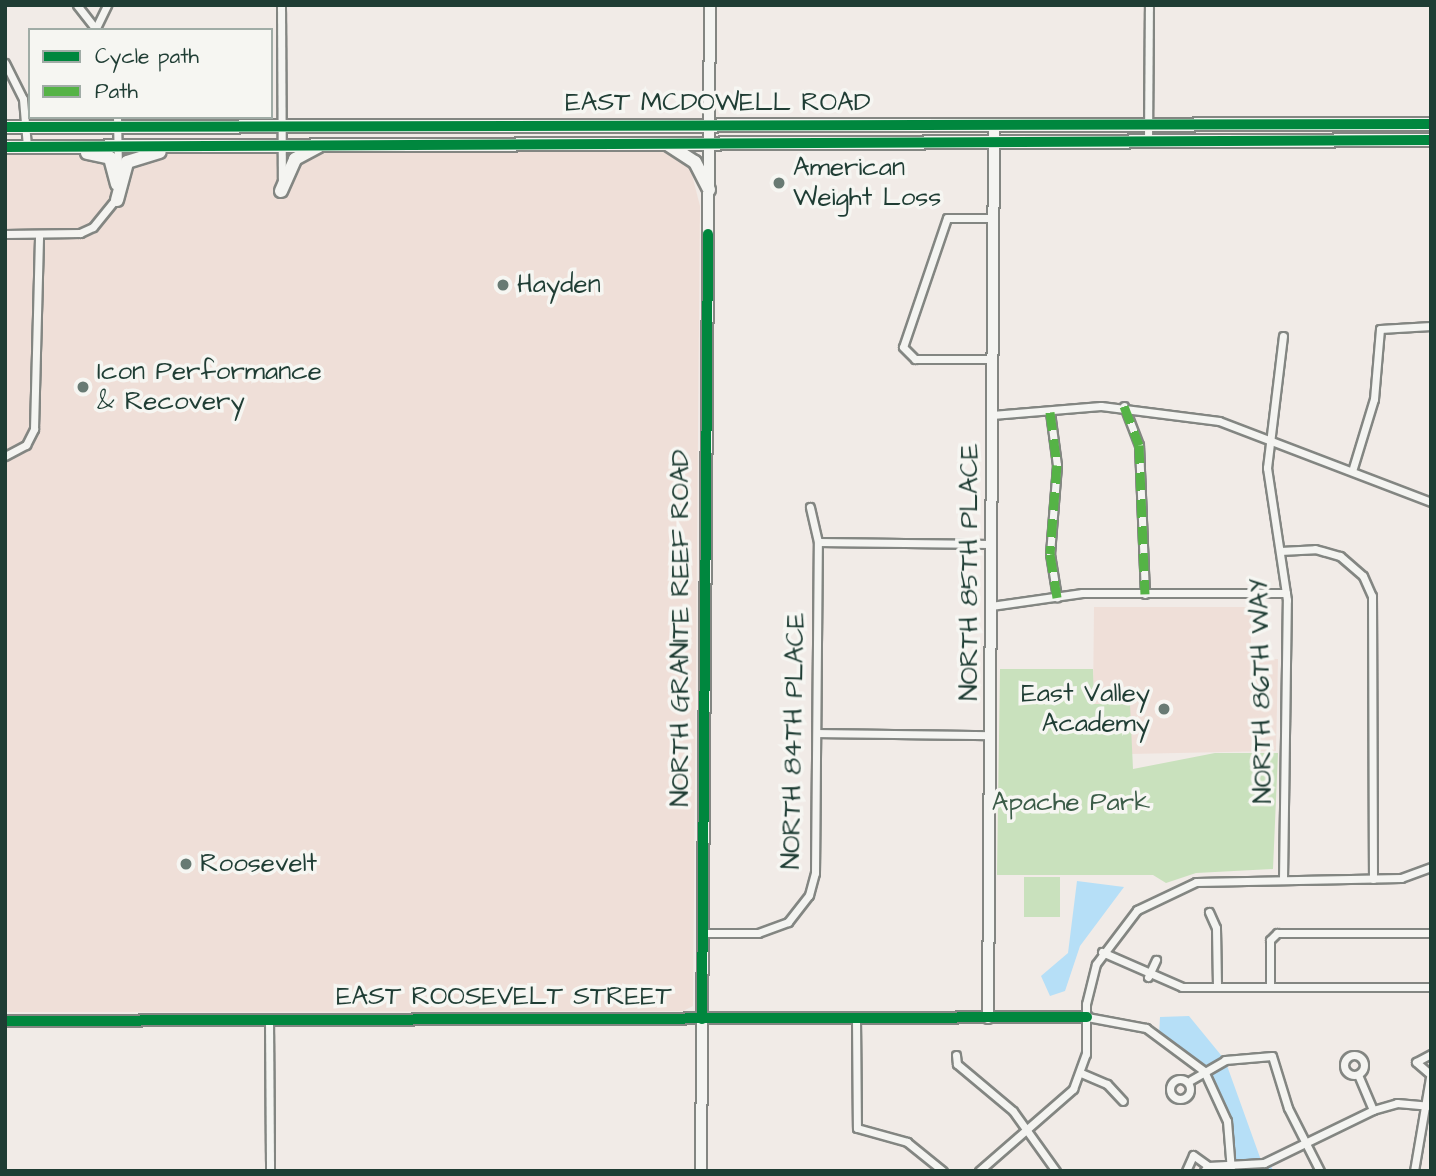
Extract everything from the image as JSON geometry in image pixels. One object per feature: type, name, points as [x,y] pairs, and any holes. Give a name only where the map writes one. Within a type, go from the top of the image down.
[{"type":"main road","name":"EAST MCDOWELL ROAD","points":[[5,127],[117,122],[282,127],[1431,124]]},
{"type":"main road","points":[[1399,141],[1400,124]]},
{"type":"main road","points":[[1244,125],[1244,141]]},
{"type":"main road","points":[[504,126],[504,143]]},
{"type":"main road","points":[[894,126],[894,141]]},
{"type":"main road","name":"EAST MCDOWELL ROAD","points":[[5,147],[1431,140]]},
{"type":"main road","points":[[663,142],[695,162],[709,190]]},
{"type":"main road","points":[[281,191],[295,159],[323,144]]},
{"type":"main road","points":[[117,200],[132,157],[218,145]]},
{"type":"main road","points":[[53,146],[106,155],[117,184]]},
{"type":"street","points":[[77,5],[94,28]]},
{"type":"street","points":[[96,28],[107,5]]},
{"type":"street","points":[[281,5],[281,191]]},
{"type":"street","name":"NORTH GRANITE REEF ROAD","points":[[701,1171],[710,5]]},
{"type":"street","points":[[1148,141],[1150,5]]},
{"type":"street","points":[[5,63],[21,91],[27,147]]},
{"type":"street","points":[[5,234],[80,233],[117,200],[117,122]]},
{"type":"street","name":"NORTH 85TH PLACE","points":[[988,1018],[994,126]]},
{"type":"street","points":[[993,218],[947,218],[903,346],[906,357],[993,359]]},
{"type":"street","points":[[5,456],[26,446],[34,429],[39,234]]},
{"type":"street","points":[[1353,468],[1374,399],[1380,329],[1431,326]]},
{"type":"street","name":"NORTH 86TH WAY","points":[[1283,336],[1267,478],[1286,593],[1283,880]]},
{"type":"street","points":[[992,415],[1124,406],[1219,421],[1272,437],[1431,502]]},
{"type":"street","points":[[1124,406],[1139,445],[1145,594]]},
{"type":"street","points":[[1050,412],[1057,465],[1049,554],[1057,597]]},
{"type":"street","name":"NORTH 84TH PLACE","points":[[701,933],[775,929],[809,895],[815,873],[818,542],[810,507]]},
{"type":"street","points":[[818,542],[991,544]]},
{"type":"street","points":[[1280,551],[1315,549],[1340,556],[1363,576],[1372,596],[1373,879]]},
{"type":"street","points":[[991,606],[1057,597],[1286,593]]},
{"type":"street","points":[[817,733],[990,735]]},
{"type":"street","points":[[979,1171],[1062,1104],[1081,1073],[1087,1017],[1102,952],[1128,918],[1168,891],[1215,880],[1401,878],[1431,867]]},
{"type":"street","points":[[1209,912],[1216,928],[1217,987]]},
{"type":"street","points":[[1270,987],[1272,936],[1431,933]]},
{"type":"street","points":[[1102,952],[1148,977],[1217,987],[1431,987]]},
{"type":"street","points":[[1148,977],[1156,960]]},
{"type":"street","points":[[1087,1017],[1146,1028],[1204,1072],[1224,1110],[1231,1168]]},
{"type":"street","name":"EAST ROOSEVELT STREET","points":[[5,1021],[1087,1017]]},
{"type":"street","points":[[856,1018],[857,1128],[907,1142],[943,1171]]},
{"type":"street","points":[[269,1020],[270,1171]]},
{"type":"street","points":[[1414,1171],[1428,1105],[1430,1076],[1416,1062],[1431,1054]]},
{"type":"street","points":[[956,1055],[957,1064],[1000,1098],[1029,1132],[1056,1171]]},
{"type":"street","points":[[1191,1080],[1240,1055],[1272,1056],[1306,1143],[1320,1171]]},
{"type":"street","points":[[1081,1073],[1107,1084],[1123,1101]]},
{"type":"street","points":[[1359,1077],[1373,1110]]},
{"type":"street","points":[[1186,1171],[1193,1155],[1206,1168],[1231,1168],[1264,1163],[1373,1110],[1428,1105]]},
{"type":"shaded area","points":[[656,149],[688,159],[700,206],[693,1006],[683,1011],[5,1012],[5,152]]},
{"type":"shaded area","points":[[1094,607],[1251,607],[1251,658],[1278,659],[1276,751],[1130,754],[1129,704],[1093,704]]},
{"type":"shaded area","points":[[5,1028],[7,1028],[5,1142]]},
{"type":"green space","name":"Apache Park","points":[[1000,669],[1093,669],[1094,704],[1130,704],[1133,769],[1215,753],[1278,753],[1273,869],[1196,873],[1166,883],[1153,875],[997,875]]},
{"type":"green space","points":[[1024,877],[1060,877],[1060,917],[1024,917]]},
{"type":"water","points":[[1077,881],[1124,887],[1080,946],[1065,991],[1050,996],[1041,976],[1068,953]]},
{"type":"water","points":[[1189,1016],[1225,1060],[1262,1163],[1269,1161],[1273,1171],[1231,1171],[1224,1110],[1193,1060],[1159,1035],[1160,1017]]},
{"type":"marked path","points":[[1124,406],[1139,445],[1145,594]]},
{"type":"marked path","points":[[1050,412],[1057,465],[1050,554],[1057,597]]},
{"type":"cycle path","points":[[5,127],[1431,124]]},
{"type":"cycle path","points":[[5,147],[1431,140]]},
{"type":"cycle path","points":[[702,1019],[708,234]]},
{"type":"cycle path","points":[[5,1021],[1087,1017]]},
{"type":"place","name":"American Weight Loss","points":[[779,183]]},
{"type":"place","name":"Hayden","points":[[503,285]]},
{"type":"place","name":"Icon Performance & Recovery","points":[[83,387]]},
{"type":"place","name":"East Valley Academy","points":[[1164,709]]},
{"type":"place","name":"Roosevelt","points":[[186,864]]}]
